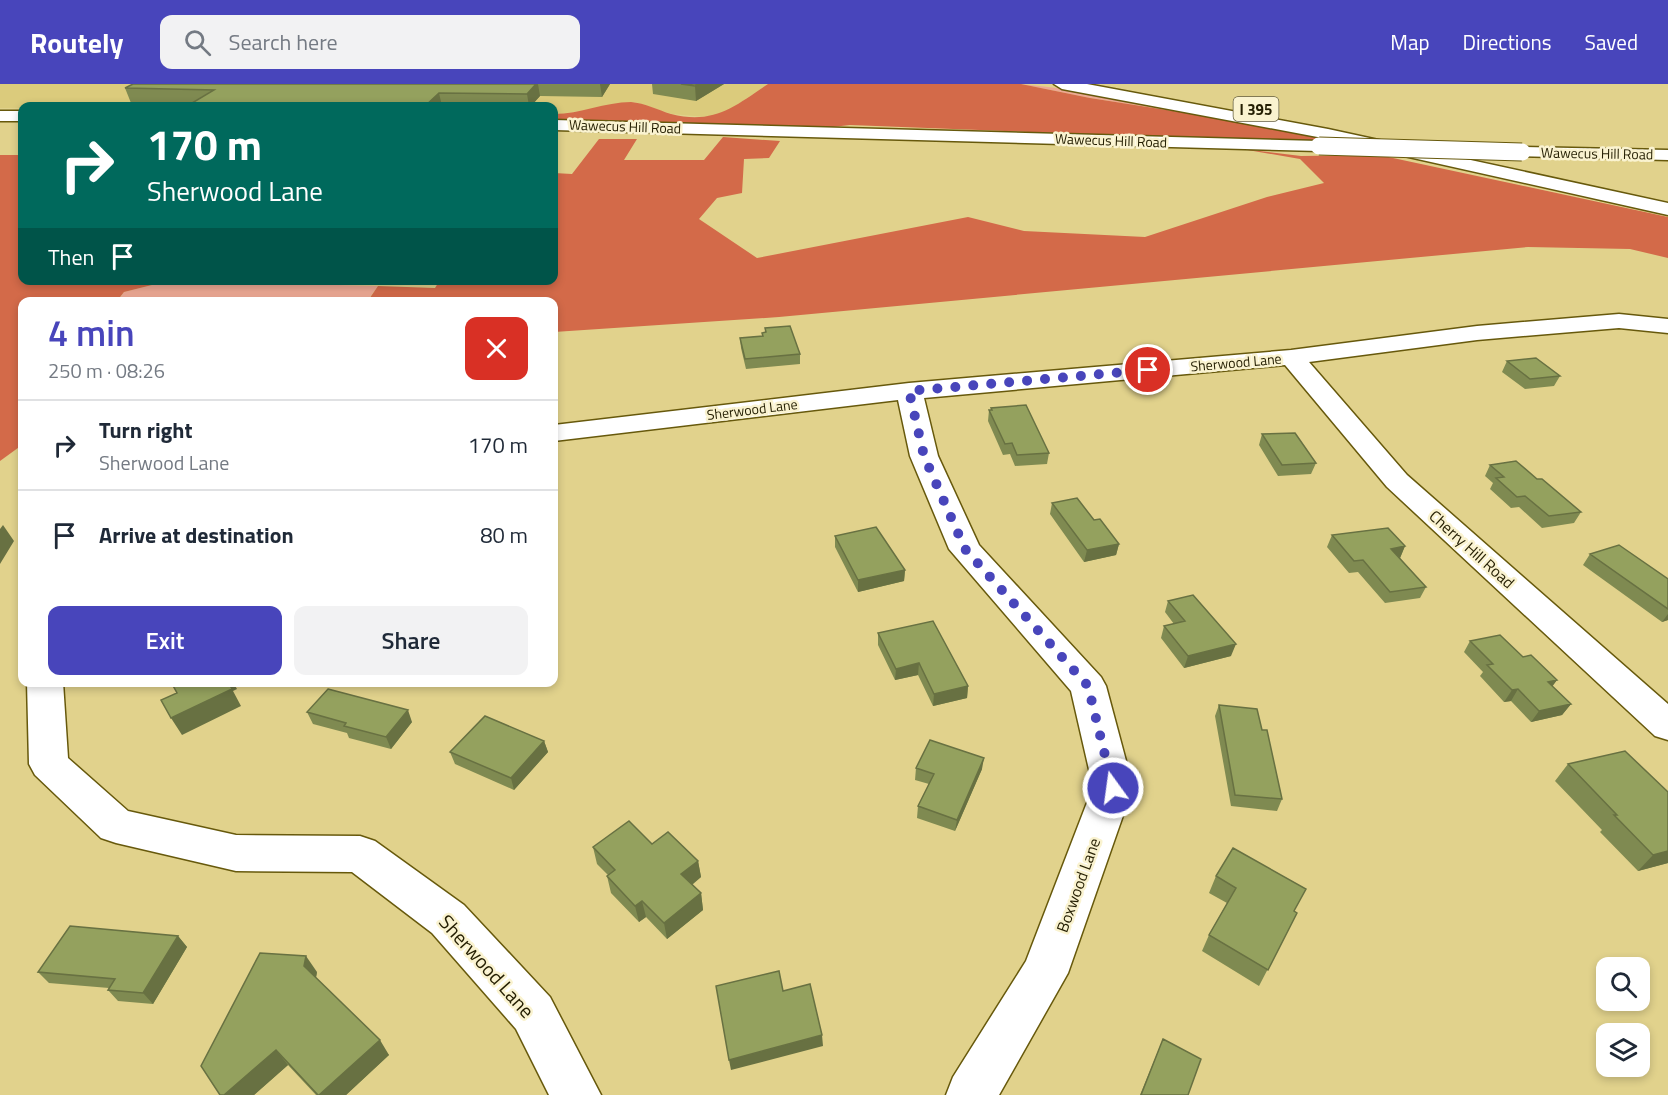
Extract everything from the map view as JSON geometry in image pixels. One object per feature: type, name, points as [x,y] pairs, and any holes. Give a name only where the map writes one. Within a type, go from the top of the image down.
[{"type":"main road","name":"I 395","points":[[1062,84],[1367,142],[1668,209]]},
{"type":"main road","name":"I 395","points":[[1119,84],[1362,129],[1668,196]]},
{"type":"main road","points":[[0,116],[18,116]]},
{"type":"main road","name":"Wawecus Hill Road","points":[[558,124],[1668,155]]},
{"type":"main road","name":"Sherwood Lane","points":[[558,433],[909,391],[1291,357],[1477,333],[1619,321],[1668,326]]},
{"type":"main road","name":"Cherry Hill Road","points":[[1291,357],[1397,481],[1668,726]]},
{"type":"main road","name":"Boxwood Lane","points":[[909,391],[924,456],[965,549],[1088,686],[1113,788],[1045,974],[971,1095]]},
{"type":"main road","name":"Sherwood Lane","points":[[45,687],[49,764],[116,826],[236,853],[360,854],[448,919],[533,1013],[576,1095]]},
{"type":"shaded area","points":[[0,84],[768,84],[731,109],[706,117],[672,114],[635,102],[560,114],[558,114],[558,102],[18,102],[18,108],[0,108]]},
{"type":"shaded area","points":[[768,84],[1021,84],[1090,98],[1243,122],[1337,141],[1292,140],[1282,142],[850,125],[815,129],[558,124],[558,114],[621,103],[641,104],[686,117],[712,115],[734,106]]},
{"type":"shaded area","points":[[1021,84],[1066,89],[1243,122],[1090,98]]},
{"type":"shaded area","points":[[723,137],[780,141],[769,158],[744,159],[742,193],[717,198],[699,219],[757,258],[968,217],[1024,231],[1145,237],[1267,197],[1324,183],[1300,159],[1236,148],[1301,156],[1379,155],[1668,217],[1668,258],[1630,249],[1528,247],[779,317],[558,332],[558,297],[370,297],[378,286],[435,288],[437,285],[558,285],[558,173],[572,174],[599,139],[637,139],[624,160],[704,160]]},
{"type":"shaded area","points":[[0,155],[18,155],[18,285],[152,285],[124,292],[120,297],[18,297],[18,448],[0,461]]},
{"type":"shaded area","points":[[152,285],[378,286],[370,297],[120,297],[124,292]]},
{"type":"building","points":[[133,84],[536,84],[527,94],[439,93],[429,102],[194,102],[214,90],[125,88]]},
{"type":"building","points":[[790,326],[800,354],[745,359],[740,338],[763,336],[762,333],[766,332],[765,328]]},
{"type":"building","points":[[1536,358],[1560,376],[1530,379],[1507,361]]},
{"type":"building","points":[[1026,405],[1049,453],[1017,455],[1012,443],[1005,444],[989,410]]},
{"type":"building","points":[[1295,433],[1316,463],[1282,465],[1262,434]]},
{"type":"building","points":[[1516,461],[1537,479],[1542,479],[1581,512],[1549,516],[1525,496],[1517,497],[1496,478],[1504,477],[1490,465]]},
{"type":"building","points":[[1077,498],[1094,520],[1100,519],[1119,544],[1087,550],[1052,503]]},
{"type":"building","points":[[876,527],[905,570],[858,580],[835,536]]},
{"type":"building","points":[[1388,528],[1405,546],[1391,549],[1426,587],[1390,592],[1363,560],[1354,561],[1332,535]]},
{"type":"building","points":[[1619,545],[1668,579],[1668,609],[1590,554]]},
{"type":"building","points":[[1193,595],[1236,644],[1188,656],[1164,626],[1185,621],[1168,601]]},
{"type":"building","points":[[933,621],[968,686],[934,694],[919,663],[896,669],[878,633]]},
{"type":"building","points":[[1500,635],[1523,657],[1531,655],[1557,680],[1548,682],[1571,704],[1539,711],[1518,689],[1512,690],[1487,665],[1493,664],[1470,641]]},
{"type":"building","points":[[174,687],[231,687],[232,689],[171,718],[161,700],[177,693]]},
{"type":"building","points":[[328,689],[408,710],[386,737],[344,726],[346,723],[307,712]]},
{"type":"building","points":[[1219,705],[1257,709],[1262,730],[1267,730],[1282,799],[1235,795]]},
{"type":"building","points":[[485,716],[544,741],[511,778],[450,752]]},
{"type":"building","points":[[930,740],[984,758],[957,820],[918,806],[934,774],[916,768]]},
{"type":"building","points":[[1625,751],[1668,792],[1668,851],[1653,855],[1568,764]]},
{"type":"building","points":[[629,821],[652,844],[668,832],[698,861],[681,874],[701,893],[664,923],[642,901],[635,906],[607,876],[615,870],[593,847]]},
{"type":"building","points":[[1233,848],[1306,889],[1294,911],[1297,913],[1268,970],[1209,935],[1236,888],[1216,876]]},
{"type":"building","points":[[70,926],[178,936],[143,993],[108,990],[115,979],[38,972]]},
{"type":"building","points":[[260,953],[306,956],[304,966],[380,1040],[319,1095],[276,1050],[224,1095],[220,1095],[201,1066]]},
{"type":"building","points":[[779,971],[783,991],[810,984],[822,1035],[729,1060],[716,986]]},
{"type":"building","points":[[1163,1039],[1201,1059],[1188,1095],[1141,1095]]},
{"type":"route","points":[[1113,788],[1088,686],[965,549],[924,456],[909,391],[1148,370]]}]
